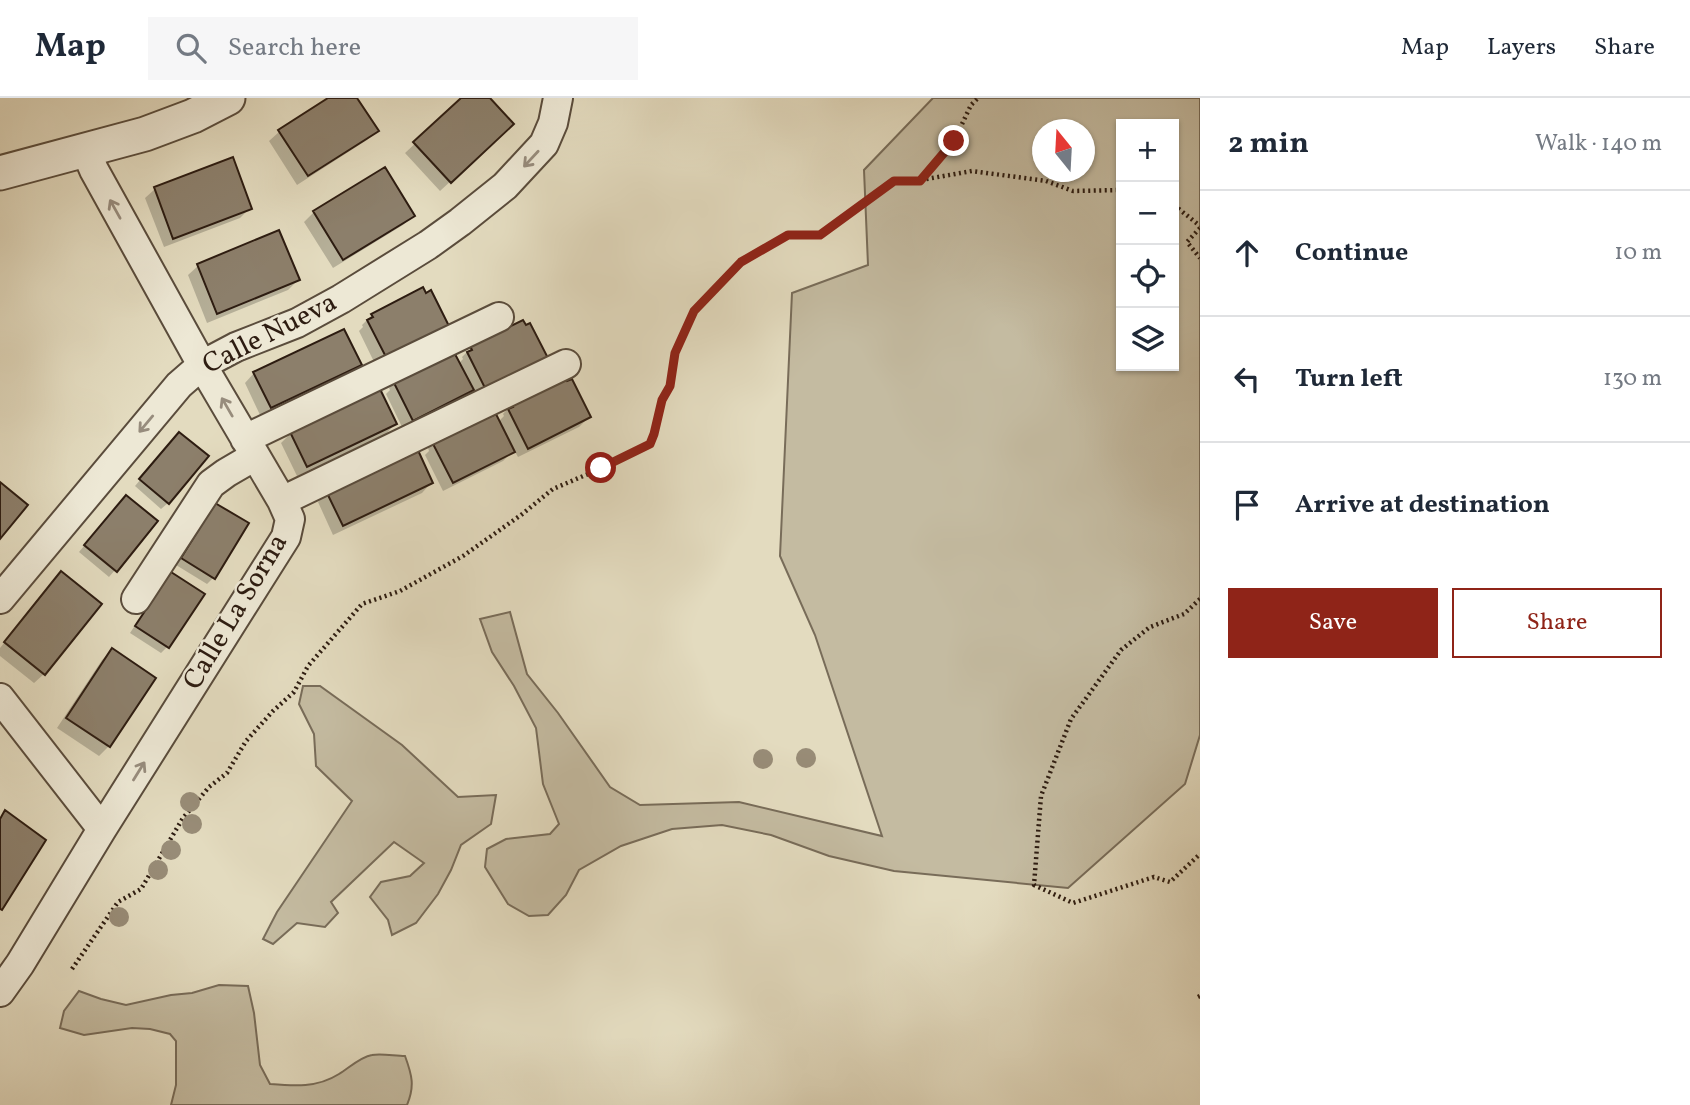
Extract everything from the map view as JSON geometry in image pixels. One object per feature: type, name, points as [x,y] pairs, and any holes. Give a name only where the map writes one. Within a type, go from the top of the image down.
[{"type":"street","points":[[0,173],[145,134],[193,116],[228,98]]},
{"type":"street","name":"Calle Nueva","points":[[0,599],[179,385],[202,365],[236,347],[308,317],[428,246],[505,186],[544,144],[553,123],[558,98]]},
{"type":"street","name":"Calle La Sorna","points":[[0,992],[286,537],[290,519],[93,170],[85,149]]},
{"type":"street","points":[[136,599],[211,484],[250,448],[499,317]]},
{"type":"street","points":[[282,501],[566,364]]},
{"type":"street","points":[[0,698],[102,829]]},
{"type":"path","points":[[920,181],[954,141],[971,105],[978,98]]},
{"type":"path","points":[[72,969],[118,902],[141,888],[183,818],[209,787],[227,773],[246,741],[294,692],[308,666],[362,604],[400,591],[463,556],[553,489],[650,444],[662,400],[670,386],[675,353],[694,311],[741,262],[788,235],[820,235],[894,181],[920,181],[972,171],[1046,181],[1073,191],[1116,190]]},
{"type":"path","points":[[1179,209],[1200,227],[1187,242],[1200,258]]},
{"type":"path","points":[[1200,599],[1184,614],[1150,627],[1121,650],[1071,719],[1041,796],[1034,884],[1073,902],[1154,877],[1170,882],[1200,854]]},
{"type":"shaded area","points":[[933,98],[1200,98],[1200,735],[1185,784],[1068,888],[894,871],[829,856],[771,835],[722,825],[672,829],[621,846],[579,870],[566,895],[548,915],[529,916],[508,904],[485,867],[487,849],[506,839],[550,834],[559,824],[543,784],[536,728],[492,652],[480,619],[510,612],[527,674],[610,787],[640,805],[739,802],[882,836],[815,635],[780,556],[792,293],[868,265],[864,170]]},
{"type":"shaded area","points":[[303,686],[320,686],[402,745],[458,797],[496,795],[491,824],[461,845],[438,894],[416,923],[392,935],[388,920],[370,897],[381,882],[410,876],[424,863],[394,842],[331,902],[338,913],[325,927],[297,923],[273,944],[263,939],[277,912],[352,801],[316,766],[314,734],[299,704]]},
{"type":"shaded area","points":[[219,985],[248,986],[260,1065],[270,1084],[314,1084],[331,1079],[368,1056],[405,1056],[412,1080],[407,1105],[171,1105],[176,1085],[176,1041],[170,1034],[132,1028],[84,1035],[60,1028],[64,1011],[79,991],[126,1005],[192,993]]},
{"type":"building","points":[[328,98],[357,98],[379,131],[308,176],[278,130]]},
{"type":"building","points":[[461,98],[490,98],[514,124],[451,183],[413,142]]},
{"type":"building","points":[[233,157],[252,209],[173,239],[154,187]]},
{"type":"building","points":[[385,167],[415,216],[343,260],[313,211]]},
{"type":"building","points":[[279,230],[300,280],[217,314],[197,264]]},
{"type":"building","points":[[423,287],[426,293],[431,290],[450,328],[387,359],[367,320],[373,317],[371,314]]},
{"type":"building","points":[[523,320],[526,325],[530,323],[549,360],[487,392],[467,352],[472,350],[470,346]]},
{"type":"building","points":[[344,329],[362,365],[271,408],[253,372]]},
{"type":"building","points":[[448,351],[451,356],[455,354],[474,390],[413,421],[394,383],[400,380],[398,377]]},
{"type":"building","points":[[564,376],[567,381],[572,379],[591,417],[528,449],[508,409],[513,407],[511,403]]},
{"type":"building","points":[[380,389],[397,424],[307,467],[290,432]]},
{"type":"building","points":[[489,411],[492,416],[496,414],[515,452],[453,483],[433,444],[438,441],[436,437]]},
{"type":"building","points":[[179,432],[209,456],[169,504],[139,479]]},
{"type":"building","points":[[417,448],[433,483],[343,526],[326,491]]},
{"type":"building","points":[[0,482],[28,505],[0,539]]},
{"type":"building","points":[[126,495],[158,521],[117,572],[84,545]]},
{"type":"building","points":[[215,503],[249,523],[215,579],[181,558]]},
{"type":"building","points":[[61,571],[102,604],[45,675],[4,642]]},
{"type":"building","points":[[171,572],[205,594],[169,648],[135,626]]},
{"type":"building","points":[[112,648],[156,678],[110,747],[66,718]]},
{"type":"building","points":[[5,810],[46,840],[2,910],[0,819]]},
{"type":"route","points":[[601,468],[650,444],[662,400],[670,386],[675,353],[694,311],[741,262],[788,235],[820,235],[894,181],[920,181],[954,141]]}]
